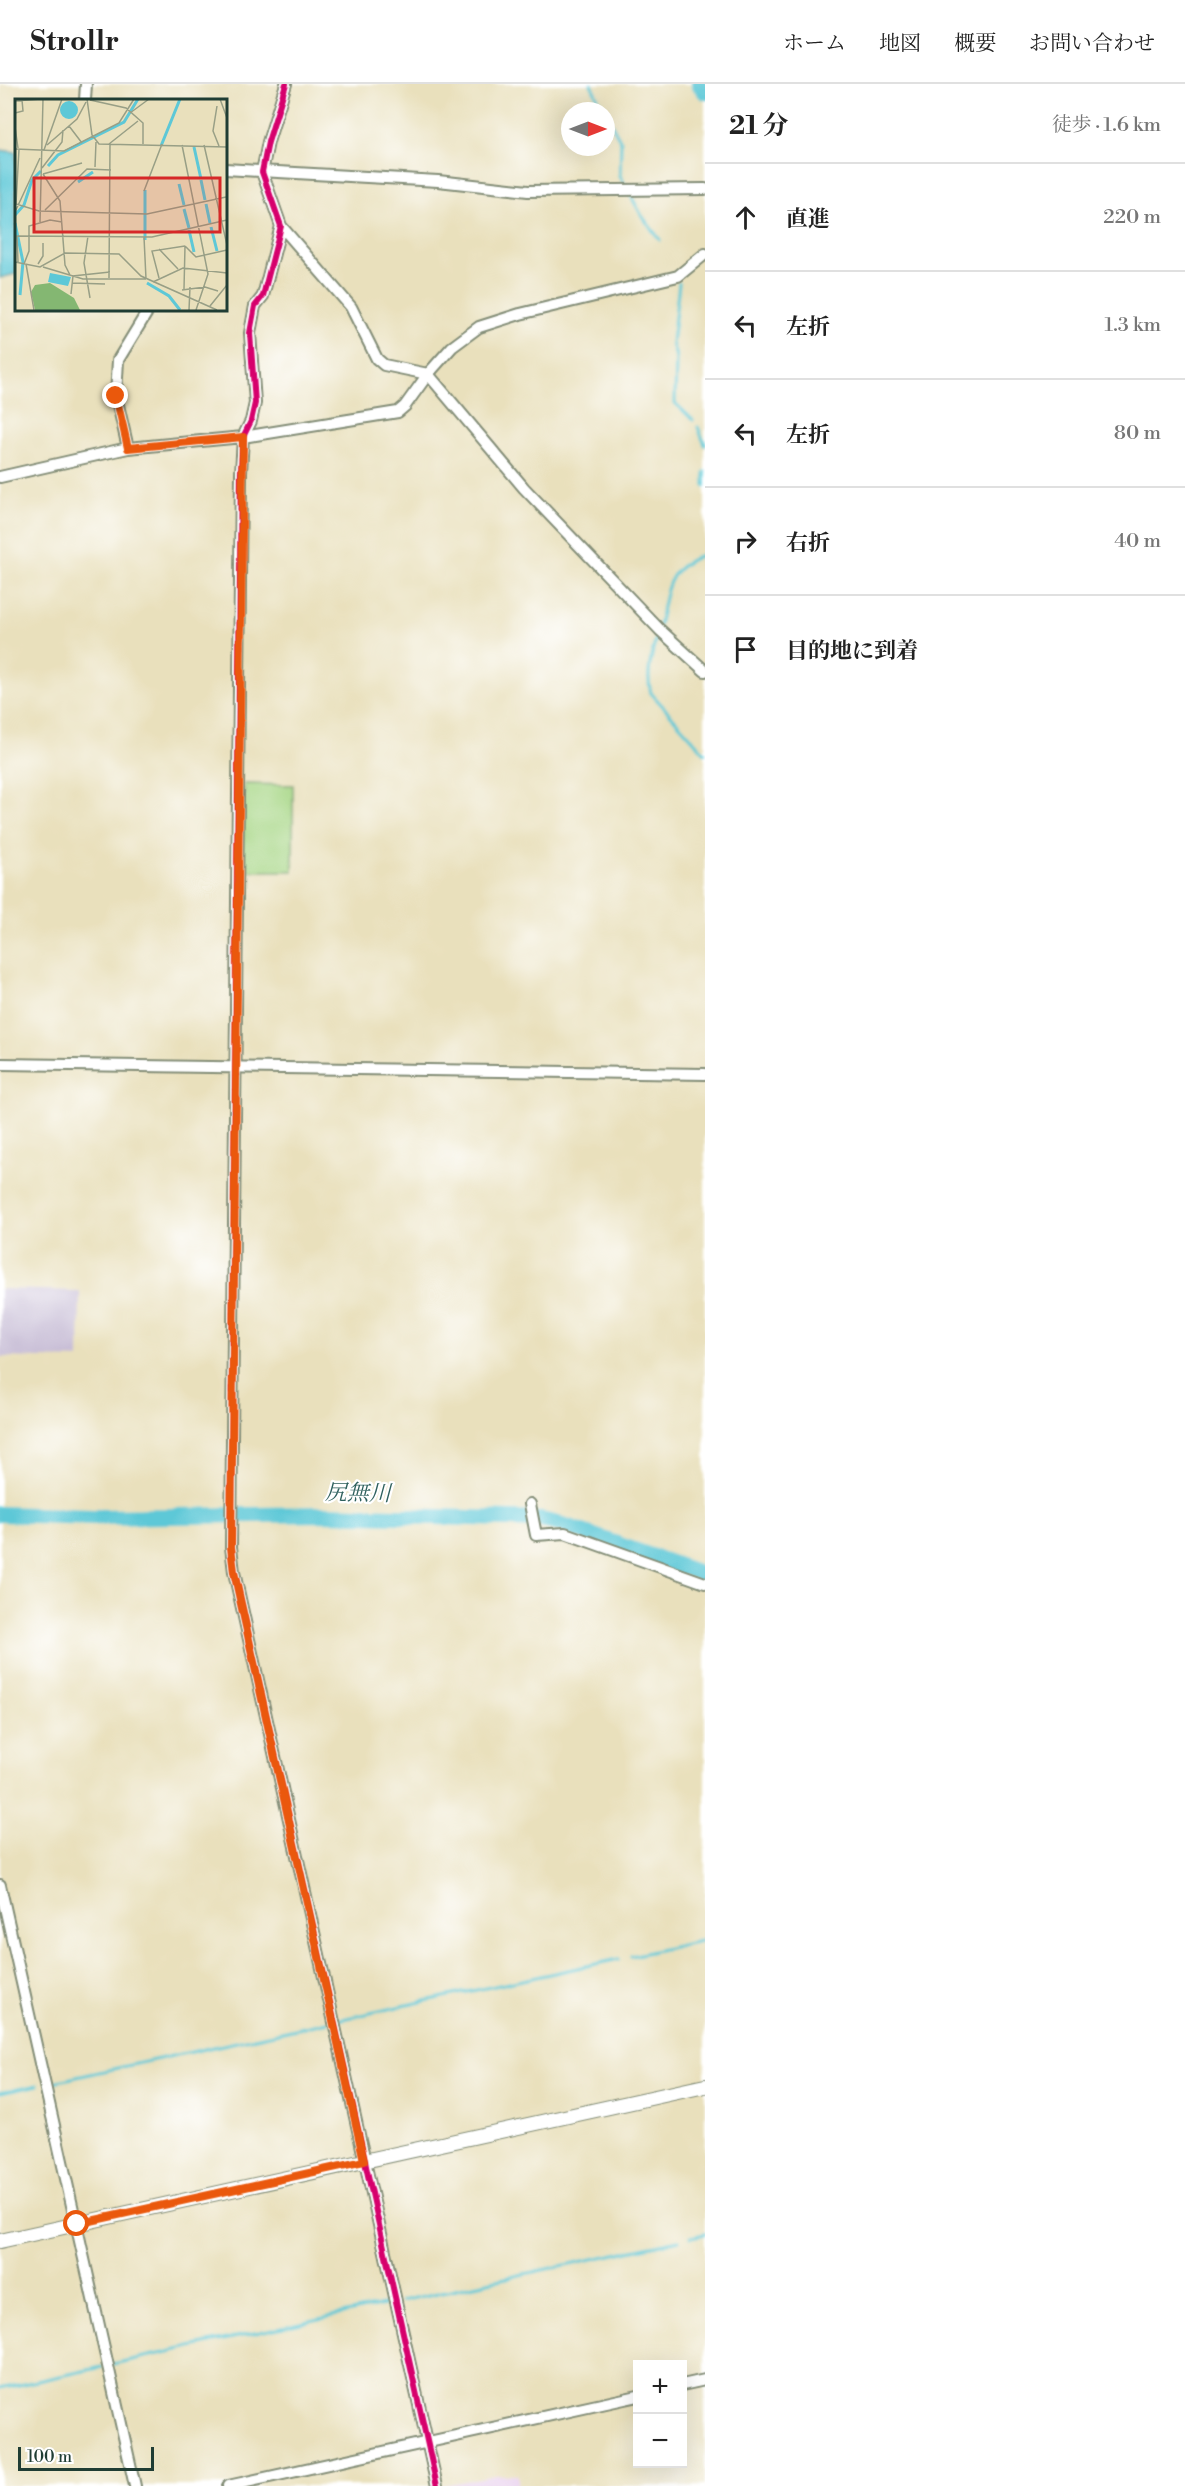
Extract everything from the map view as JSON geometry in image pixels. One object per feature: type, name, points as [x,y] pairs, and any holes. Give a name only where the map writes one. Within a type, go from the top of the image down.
[{"type":"street","points":[[85,99],[86,84]]},
{"type":"street","points":[[286,84],[268,142],[262,172],[281,226],[287,236],[351,307],[377,359],[384,364],[428,374],[524,488],[660,630],[705,671]]},
{"type":"street","points":[[226,169],[438,181],[528,191],[705,189]]},
{"type":"street","points":[[281,226],[263,296],[255,306],[250,333],[255,403],[251,421],[243,437],[230,1503],[234,1572],[437,2486]]},
{"type":"street","points":[[0,477],[128,448],[243,437],[398,412],[452,347],[478,327],[541,309],[678,276],[705,254]]},
{"type":"street","points":[[128,448],[116,396],[118,360],[148,310]]},
{"type":"street","points":[[0,1064],[705,1074]]},
{"type":"street","points":[[531,1509],[536,1535],[565,1533],[705,1583]]},
{"type":"street","points":[[0,1884],[135,2486]]},
{"type":"street","points":[[0,2241],[705,2086]]},
{"type":"street","points":[[687,2384],[705,2380]]},
{"type":"street","points":[[228,2486],[633,2397]]},
{"type":"shaded area","points":[[0,1289],[80,1291],[79,1359],[0,1357]]},
{"type":"shaded area","points":[[496,2475],[518,2475],[518,2486],[440,2486]]},
{"type":"green space","points":[[244,784],[293,785],[293,871],[243,871]]},
{"type":"water","points":[[0,150],[15,152],[15,274],[0,278]]},
{"type":"waterway","points":[[591,84],[600,102]]},
{"type":"waterway","points":[[699,84],[705,92]]},
{"type":"waterway","points":[[615,131],[621,142],[620,176],[642,216],[660,240]]},
{"type":"waterway","points":[[679,283],[672,343],[676,357],[675,403],[693,420]]},
{"type":"waterway","points":[[698,427],[705,445]]},
{"type":"waterway","points":[[705,472],[705,486]]},
{"type":"waterway","points":[[659,625],[667,590],[675,573],[682,566],[705,554]]},
{"type":"waterway","points":[[658,631],[649,670],[651,693],[705,753]]},
{"type":"waterway","name":"尻無川","points":[[0,1514],[94,1517],[325,1514],[541,1520],[563,1525],[705,1575]]},
{"type":"waterway","points":[[631,1956],[705,1940]]},
{"type":"waterway","points":[[338,2020],[619,1959]]},
{"type":"waterway","points":[[49,2083],[328,2022]]},
{"type":"waterway","points":[[0,2093],[38,2085]]},
{"type":"waterway","points":[[691,2237],[705,2234]]},
{"type":"waterway","points":[[401,2301],[679,2240]]},
{"type":"waterway","points":[[113,2364],[388,2304]]},
{"type":"waterway","points":[[0,2389],[102,2367]]},
{"type":"cycle path","points":[[286,84],[268,142],[262,172],[281,226],[263,296],[255,306],[250,333],[255,403],[251,421],[243,437],[241,473],[231,1547],[234,1572],[437,2486]]},
{"type":"route","points":[[77,2224],[364,2161],[234,1572],[231,1547],[234,1067],[243,437],[128,448],[116,396]]}]
